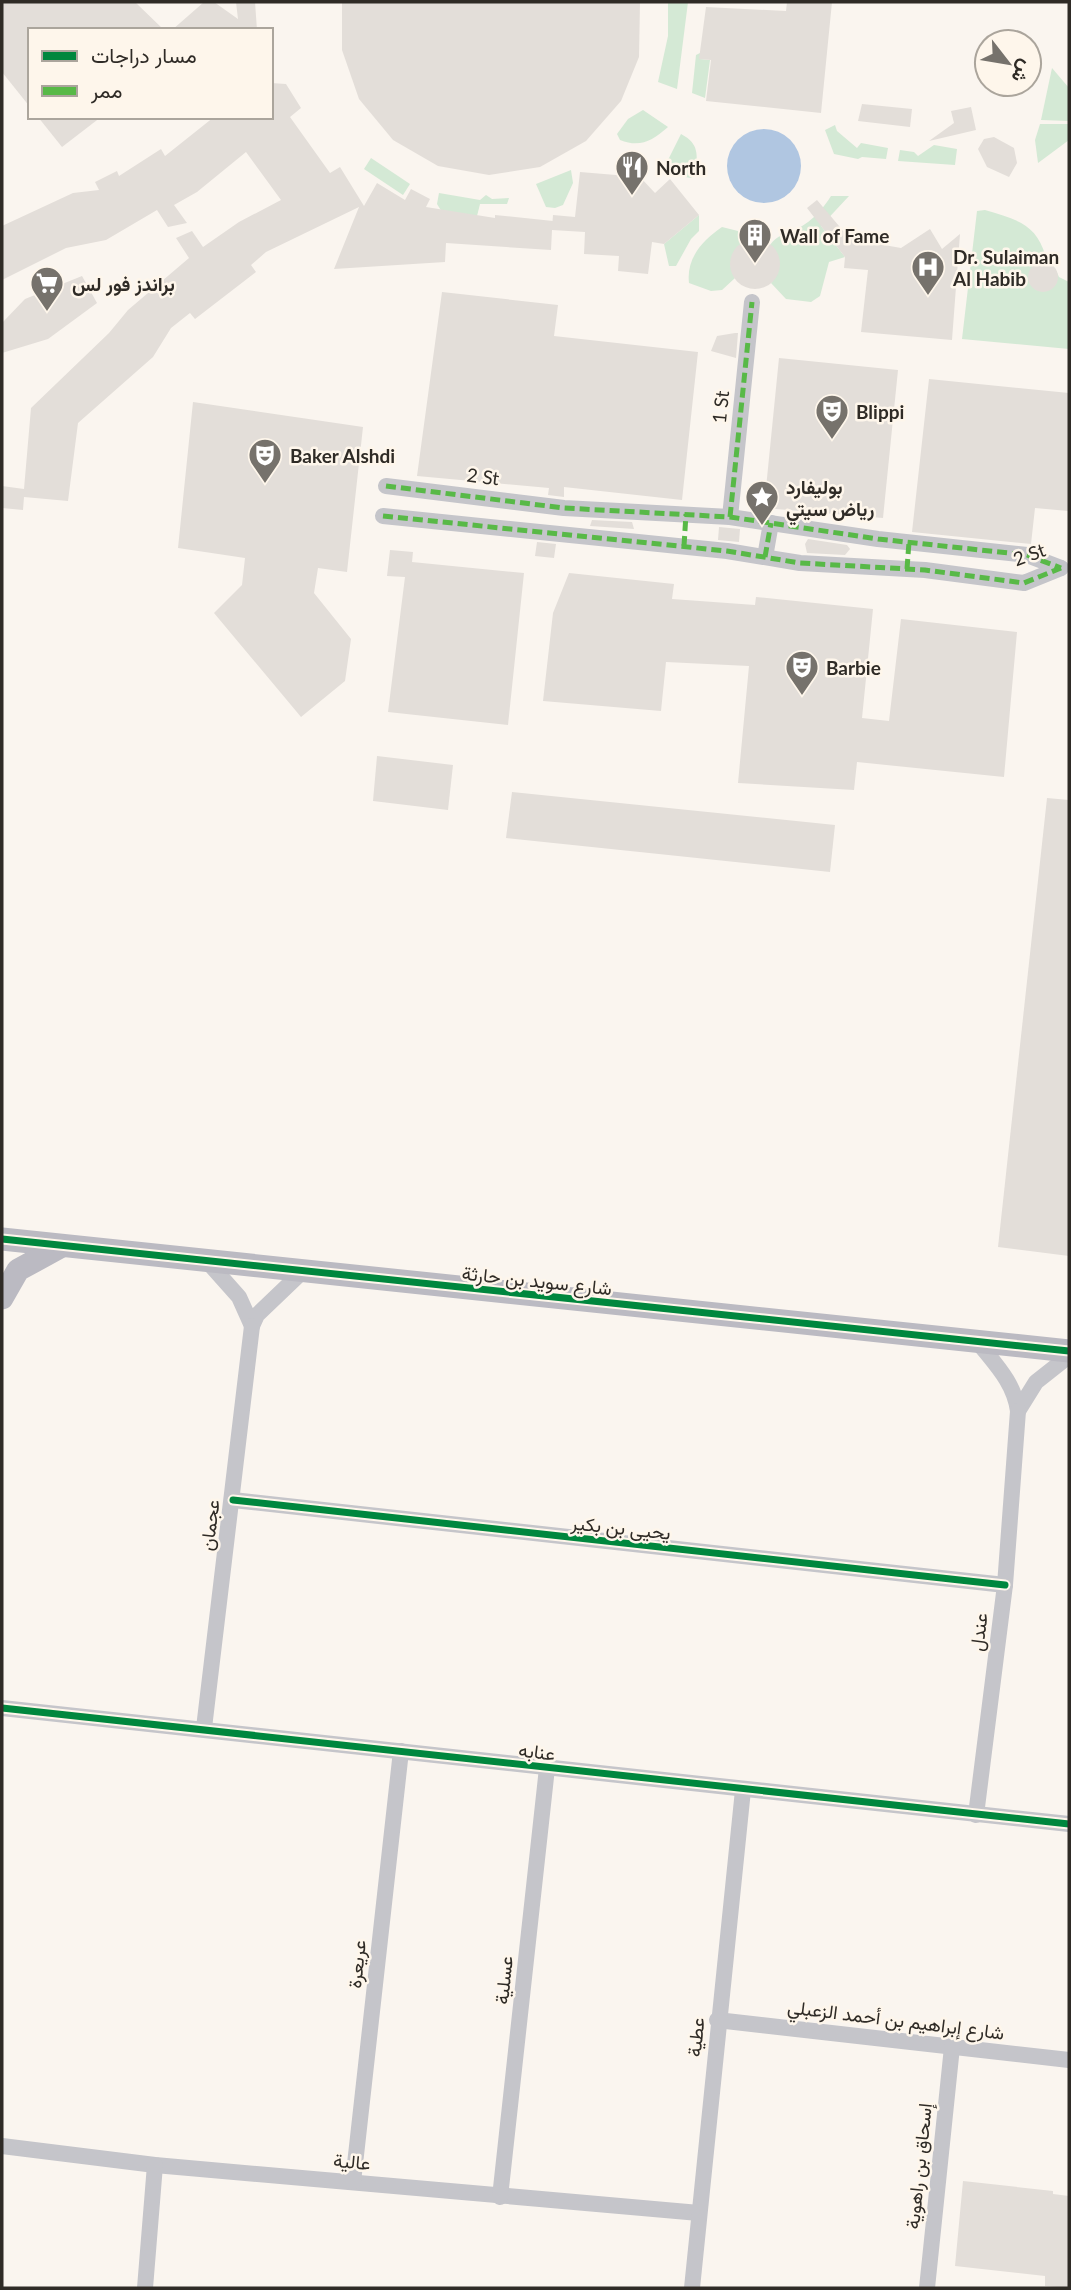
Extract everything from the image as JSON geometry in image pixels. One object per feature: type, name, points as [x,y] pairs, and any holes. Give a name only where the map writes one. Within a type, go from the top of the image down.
[{"type":"street","name":"1 St","points":[[730,517],[752,302]]},
{"type":"street","name":"2 St","points":[[383,516],[684,546],[800,563],[907,569],[1024,583],[1061,568],[1027,555],[730,517],[553,506],[386,486]]},
{"type":"street","points":[[551,532],[553,506]]},
{"type":"street","points":[[684,546],[686,514]]},
{"type":"street","points":[[765,557],[771,523]]},
{"type":"street","points":[[907,569],[909,542]]},
{"type":"street","name":"شارع سويد بن حارثة","points":[[2,1239],[1069,1351]]},
{"type":"street","points":[[2,1298],[18,1270],[62,1246]]},
{"type":"street","points":[[207,1261],[239,1297],[253,1326]]},
{"type":"street","points":[[253,1326],[257,1315],[303,1271]]},
{"type":"street","name":"عجمان","points":[[204,1728],[253,1326]]},
{"type":"street","name":"عندل","points":[[975,1815],[1005,1585],[1018,1411],[1016,1393],[1009,1381],[977,1341]]},
{"type":"street","name":"عندل","points":[[1018,1411],[1036,1382],[1069,1356]]},
{"type":"street","name":"يحيى بن بكير","points":[[233,1500],[1005,1585]]},
{"type":"street","name":"عنابه","points":[[2,1708],[1069,1824]]},
{"type":"street","name":"عريعرة","points":[[353,2182],[401,1751]]},
{"type":"street","name":"عسلية","points":[[500,2197],[547,1768]]},
{"type":"street","name":"عطية","points":[[692,2288],[743,1790]]},
{"type":"street","name":"شارع إبراهيم بن أحمد الزعبلي","points":[[718,2020],[1069,2060]]},
{"type":"street","name":"إسحاق بن راهوية","points":[[927,2288],[952,2047]]},
{"type":"street","name":"عالية","points":[[2,2146],[155,2165],[699,2213]]},
{"type":"street","points":[[145,2288],[155,2165]]},
{"type":"green space","points":[[668,2],[688,2],[677,89],[658,82],[668,36]]},
{"type":"green space","points":[[700,53],[700,59],[710,60],[705,98],[692,93],[696,55]]},
{"type":"green space","points":[[1052,68],[1069,88],[1069,121],[1041,120]]},
{"type":"green space","points":[[643,110],[668,127],[646,142],[620,140],[617,134],[628,119]]},
{"type":"green space","points":[[1040,124],[1069,124],[1069,140],[1038,163],[1035,140]]},
{"type":"green space","points":[[835,125],[837,131],[857,148],[861,143],[888,148],[886,159],[858,159],[834,154],[825,130]]},
{"type":"green space","points":[[681,134],[692,142],[696,151],[696,174],[691,178],[685,177],[668,160]]},
{"type":"green space","points":[[934,145],[957,149],[955,165],[898,161],[900,150],[914,152],[918,156]]},
{"type":"green space","points":[[371,158],[410,184],[403,195],[364,169]]},
{"type":"green space","points":[[571,170],[573,183],[563,205],[546,207],[536,184]]},
{"type":"green space","points":[[439,193],[480,200],[486,195],[492,199],[509,198],[507,204],[480,204],[477,216],[442,212],[437,204]]},
{"type":"green space","points":[[831,196],[849,196],[821,226],[845,257],[829,262],[820,296],[811,302],[786,299],[771,283],[779,264],[777,254],[770,245],[780,236],[809,221]]},
{"type":"green space","points":[[985,210],[1017,221],[1033,232],[1047,262],[1055,268],[1059,277],[1069,282],[1069,349],[962,339],[977,211]]},
{"type":"green space","points":[[699,215],[699,231],[691,239],[676,266],[669,266],[664,244]]},
{"type":"green space","points":[[722,227],[738,231],[743,242],[732,259],[735,278],[722,290],[711,291],[689,283],[690,266],[697,250]]},
{"type":"water","points":[[764,129],[785,135],[795,145],[801,166],[795,187],[785,197],[764,203],[743,197],[733,187],[727,166],[733,145],[743,135]]},
{"type":"building","points":[[2,2],[135,2],[162,28],[28,28],[28,104],[2,72]]},
{"type":"building","points":[[204,2],[214,2],[238,19],[236,2],[255,2],[257,28],[174,28]]},
{"type":"building","points":[[342,2],[640,2],[639,57],[621,101],[586,141],[540,167],[489,175],[438,166],[393,140],[359,99],[342,50]]},
{"type":"building","points":[[787,2],[832,2],[821,113],[706,101],[711,60],[699,59],[706,7],[786,11]]},
{"type":"building","points":[[273,83],[286,84],[301,108],[290,117],[330,173],[340,167],[364,206],[377,183],[405,200],[411,189],[430,199],[426,207],[495,218],[495,215],[553,221],[553,215],[575,217],[580,172],[640,177],[655,193],[670,179],[699,215],[664,244],[652,242],[648,274],[618,271],[619,256],[584,254],[585,232],[552,230],[551,250],[446,243],[445,262],[334,269],[359,207],[266,252],[251,265],[256,272],[195,319],[190,313],[171,328],[153,357],[78,423],[68,501],[24,497],[23,510],[2,508],[2,486],[24,489],[31,408],[109,333],[128,310],[189,258],[176,238],[192,231],[203,247],[239,222],[281,200],[246,152],[197,192],[174,205],[187,223],[168,227],[157,210],[106,240],[66,248],[2,280],[2,226],[73,193],[99,190],[95,182],[117,171],[119,176],[161,149],[165,156],[211,119],[273,119]]},
{"type":"building","points":[[862,104],[912,109],[910,127],[858,121]]},
{"type":"building","points":[[971,107],[976,130],[929,141],[954,123],[951,111]]},
{"type":"building","points":[[40,119],[98,119],[62,147]]},
{"type":"building","points":[[994,137],[1014,148],[1017,163],[1009,177],[987,167],[978,149],[984,139]]},
{"type":"building","points":[[817,200],[850,239],[901,248],[930,229],[942,249],[960,234],[952,340],[861,332],[868,270],[844,268],[845,257],[807,208]]},
{"type":"building","name":"Wall of Fame","points":[[755,239],[772,247],[780,264],[772,281],[755,289],[738,281],[730,264],[738,247]]},
{"type":"building","points":[[1043,262],[1054,266],[1058,277],[1054,288],[1043,292],[1032,288],[1028,277],[1032,266]]},
{"type":"building","name":"براندز فور لس","points":[[82,276],[97,303],[48,339],[2,353],[2,323],[25,299]]},
{"type":"building","points":[[442,292],[558,305],[554,336],[698,352],[682,500],[564,487],[564,497],[548,495],[549,488],[417,476]]},
{"type":"building","points":[[738,333],[736,358],[711,351],[717,336]]},
{"type":"building","points":[[779,358],[898,370],[883,518],[764,508]]},
{"type":"building","points":[[929,379],[1069,393],[1068,511],[1035,508],[1031,544],[912,532]]},
{"type":"building","points":[[193,402],[363,427],[347,572],[318,568],[314,593],[351,639],[345,681],[301,717],[214,613],[242,585],[245,558],[178,548]]},
{"type":"building","points":[[592,520],[632,522],[634,529],[590,526]]},
{"type":"building","points":[[719,527],[740,529],[739,542],[718,540]]},
{"type":"building","points":[[808,539],[847,545],[850,549],[845,555],[807,553],[805,544]]},
{"type":"building","points":[[537,542],[556,544],[554,558],[535,556]]},
{"type":"building","points":[[390,550],[413,552],[412,562],[524,573],[508,725],[388,712],[405,577],[387,576]]},
{"type":"building","points":[[569,573],[674,584],[672,599],[755,605],[756,597],[873,609],[862,718],[889,721],[901,619],[1017,632],[1004,777],[857,762],[854,790],[738,783],[749,666],[666,662],[661,711],[543,701],[553,613]]},
{"type":"building","points":[[377,756],[453,765],[448,810],[373,801]]},
{"type":"building","points":[[512,792],[835,825],[830,872],[506,838]]},
{"type":"building","points":[[1047,798],[1069,800],[1069,1256],[998,1247]]},
{"type":"building","points":[[963,2181],[1053,2191],[1053,2194],[1069,2196],[1069,2288],[1045,2286],[1045,2276],[955,2266]]},
{"type":"marked path","points":[[730,517],[752,302]]},
{"type":"marked path","points":[[386,486],[564,508],[730,517],[878,539],[1027,555],[1061,568]]},
{"type":"marked path","points":[[684,546],[686,514]]},
{"type":"marked path","points":[[383,516],[727,551],[800,563],[925,570],[1024,583],[1061,568]]},
{"type":"marked path","points":[[765,557],[771,523]]},
{"type":"marked path","points":[[907,569],[909,542]]},
{"type":"cycle path","points":[[2,1239],[1069,1351]]},
{"type":"cycle path","points":[[233,1500],[1005,1585]]},
{"type":"cycle path","points":[[2,1708],[1069,1824]]},
{"type":"place","name":"North","points":[[632,197]]},
{"type":"place","name":"Wall of Fame","points":[[755,265]]},
{"type":"place","name":"Dr. Sulaiman Al Habib","points":[[928,297]]},
{"type":"place","name":"براندز فور لس","points":[[47,313]]},
{"type":"place","name":"Blippi","points":[[832,441]]},
{"type":"place","name":"Baker Alshdi","points":[[265,485]]},
{"type":"place","name":"بوليفارد رياض سيتي","points":[[762,527]]},
{"type":"place","name":"Barbie","points":[[802,697]]}]
